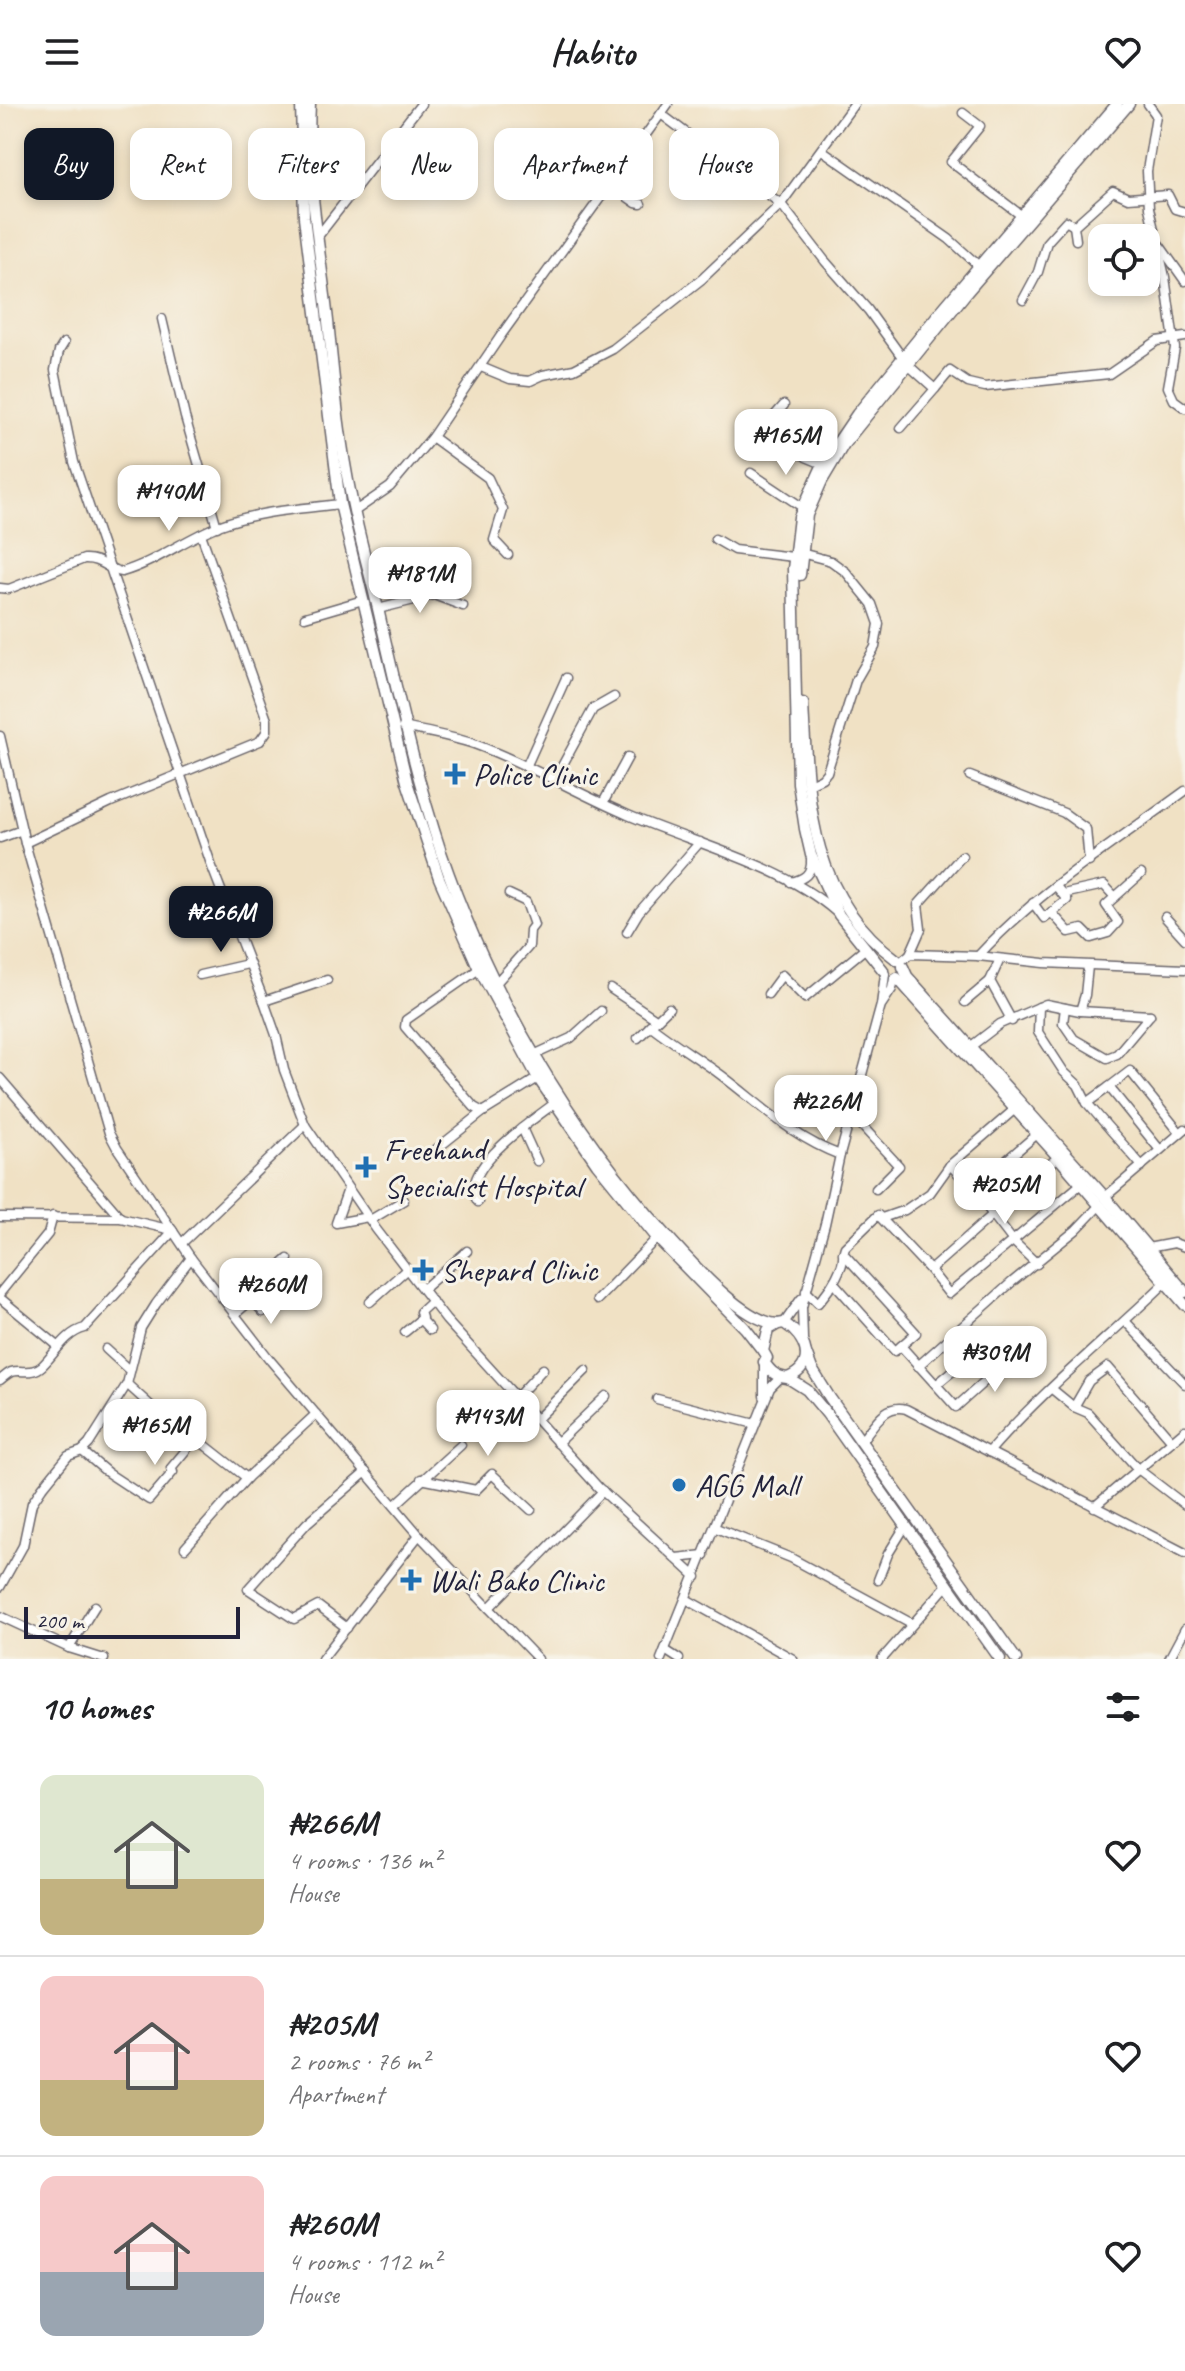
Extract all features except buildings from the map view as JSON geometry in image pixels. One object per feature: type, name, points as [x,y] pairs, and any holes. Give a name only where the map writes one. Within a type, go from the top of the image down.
[{"type":"main road","points":[[301,104],[304,217],[340,504],[363,600],[400,727],[442,853],[496,983],[596,1149],[653,1221],[734,1301],[764,1322],[781,1324],[803,1339],[818,1379],[1016,1659]]},
{"type":"main road","points":[[310,104],[313,186],[337,401],[355,511],[378,609],[400,727],[407,782],[439,878],[479,969],[538,1078],[597,1164],[657,1238],[745,1328],[764,1357],[784,1378],[815,1397],[1000,1659]]},
{"type":"main road","points":[[1117,104],[979,266],[905,360],[844,444],[822,481],[807,515],[797,555],[798,783],[811,855],[839,915],[1081,1184],[1148,1248],[1185,1292]]},
{"type":"main road","points":[[1129,104],[837,440],[802,507],[796,529],[801,661],[807,785],[813,829],[845,906],[869,937],[900,963],[907,976],[1102,1201],[1185,1305]]},
{"type":"main road","points":[[890,975],[887,961],[900,963]]},
{"type":"main road","points":[[890,975],[901,975],[900,963]]},
{"type":"main road","points":[[764,1357],[765,1335],[781,1324]]},
{"type":"main road","points":[[784,1378],[800,1368],[806,1353]]},
{"type":"street","points":[[319,235],[421,104]]},
{"type":"street","points":[[651,128],[668,104]]},
{"type":"street","points":[[481,367],[510,379],[530,381],[593,361],[613,349],[675,302],[781,204],[854,104]]},
{"type":"street","points":[[1148,104],[1156,115],[1147,171],[1153,224]]},
{"type":"street","points":[[963,113],[980,126],[951,162],[1022,216]]},
{"type":"street","points":[[661,114],[781,204],[905,360],[935,389]]},
{"type":"street","points":[[822,150],[949,239],[979,266]]},
{"type":"street","points":[[1074,226],[1113,191],[1128,198],[1168,195],[1175,209],[1185,212]]},
{"type":"street","points":[[355,511],[390,487],[432,437],[599,200]]},
{"type":"street","points":[[632,200],[641,204]]},
{"type":"street","points":[[1023,300],[1038,272],[1047,242],[1066,221],[1074,226],[1076,240]]},
{"type":"street","points":[[1160,246],[1185,281]]},
{"type":"street","points":[[1160,258],[1175,348],[1168,387],[1174,400],[1185,408]]},
{"type":"street","points":[[162,319],[185,417],[217,527]]},
{"type":"street","points":[[901,428],[950,371],[968,383],[985,387],[1109,374],[1157,341],[1185,337]]},
{"type":"street","points":[[64,343],[55,370],[74,462],[212,867],[264,1001],[284,1070],[305,1125],[376,1229],[432,1301],[557,1443],[603,1491],[696,1577]]},
{"type":"street","points":[[784,405],[769,422],[806,457],[823,464]]},
{"type":"street","points":[[432,437],[488,478],[503,510],[494,540],[508,555]]},
{"type":"street","points":[[751,473],[802,507]]},
{"type":"street","points":[[1,589],[84,559],[93,559],[122,572],[217,527],[269,512],[340,504]]},
{"type":"street","points":[[25,843],[181,772],[260,741],[268,726],[201,534]]},
{"type":"street","points":[[715,539],[734,550],[831,561],[846,572],[872,604],[879,624],[875,647],[856,680],[827,772],[807,785]]},
{"type":"street","points":[[378,609],[434,595],[463,606]]},
{"type":"street","points":[[305,617],[363,600]]},
{"type":"street","points":[[526,767],[566,678]]},
{"type":"street","points":[[555,779],[593,709],[614,697]]},
{"type":"street","points":[[400,727],[474,744],[603,803],[813,892],[839,915]]},
{"type":"street","points":[[0,736],[25,843],[109,1133],[191,1258],[316,1414],[419,1535],[538,1659]]},
{"type":"street","points":[[603,803],[628,757]]},
{"type":"street","points":[[970,776],[1064,813],[1086,829],[1089,862]]},
{"type":"street","points":[[978,956],[1033,903],[1185,791]]},
{"type":"street","points":[[0,838],[22,830]]},
{"type":"street","points":[[627,932],[639,912],[700,842]]},
{"type":"street","points":[[791,882],[809,873],[811,855]]},
{"type":"street","points":[[900,963],[910,954],[921,929],[918,905],[962,856]]},
{"type":"street","points":[[1051,912],[1069,932],[1082,929],[1091,938],[1108,933],[1118,922],[1106,905],[1141,874]]},
{"type":"street","points":[[1063,894],[1104,885],[1115,897]]},
{"type":"street","points":[[1033,903],[1044,918],[1067,900],[1056,886]]},
{"type":"street","points":[[496,983],[529,946],[530,930],[534,925],[526,902],[509,894]]},
{"type":"street","points":[[1165,917],[1185,939]]},
{"type":"street","points":[[768,994],[782,975],[805,998],[866,948]]},
{"type":"street","points":[[910,954],[1185,969]]},
{"type":"street","points":[[965,1002],[990,981],[1000,959]]},
{"type":"street","points":[[200,975],[248,964]]},
{"type":"street","points":[[1080,1011],[1088,966]]},
{"type":"street","points":[[479,969],[406,1020],[405,1027],[474,1107],[483,1112]]},
{"type":"street","points":[[803,1339],[802,1307],[881,1005],[892,989],[890,975]]},
{"type":"street","points":[[264,1001],[327,980]]},
{"type":"street","points":[[990,981],[1012,1021]]},
{"type":"street","points":[[611,989],[683,1051],[719,1074],[768,1115],[820,1148],[840,1155]]},
{"type":"street","points":[[970,1047],[1000,1024],[1046,1004],[1080,1011],[1150,1015],[1117,1054],[1107,1058],[1074,1039],[1063,1023],[1065,1008]]},
{"type":"street","points":[[1039,1007],[1038,1032],[1064,1072],[1078,1085],[1087,1103],[1142,1166]]},
{"type":"street","points":[[638,1038],[669,1008]]},
{"type":"street","points":[[536,1054],[571,1038],[601,1011]]},
{"type":"street","points":[[918,1366],[1012,1282],[1037,1264],[1102,1201],[1183,1131],[1130,1071],[1087,1103]]},
{"type":"street","points":[[0,1078],[121,1218]]},
{"type":"street","points":[[429,1155],[483,1112],[538,1078]]},
{"type":"street","points":[[1109,1087],[1160,1150]]},
{"type":"street","points":[[478,1202],[473,1194],[474,1184],[501,1145],[555,1103]]},
{"type":"street","points":[[882,1218],[905,1210],[930,1193],[950,1165],[1015,1109]]},
{"type":"street","points":[[851,1114],[899,1166],[876,1189]]},
{"type":"street","points":[[182,1243],[305,1125]]},
{"type":"street","points":[[522,1128],[537,1161]]},
{"type":"street","points":[[973,1189],[1037,1134]]},
{"type":"street","points":[[930,1270],[1058,1157]]},
{"type":"street","points":[[950,1165],[1013,1241],[1037,1264]]},
{"type":"street","points":[[806,1291],[818,1303],[835,1284],[843,1265],[845,1247],[878,1215],[949,1294],[1081,1184]]},
{"type":"street","points":[[348,1189],[336,1223],[370,1218],[404,1200]]},
{"type":"street","points":[[53,1216],[48,1234],[0,1295],[58,1346]]},
{"type":"street","points":[[0,1217],[121,1218],[173,1231]]},
{"type":"street","points":[[0,1380],[12,1371],[28,1373],[40,1368],[58,1346],[85,1328],[173,1231]]},
{"type":"street","points":[[597,1300],[657,1238]]},
{"type":"street","points":[[1148,1248],[1174,1243],[1185,1247]]},
{"type":"street","points":[[423,1289],[467,1251]]},
{"type":"street","points":[[835,1284],[895,1351],[916,1333],[843,1253]]},
{"type":"street","points":[[0,1587],[23,1546],[32,1503],[68,1456],[82,1451],[127,1384],[141,1328],[191,1258]]},
{"type":"street","points":[[287,1289],[263,1312],[252,1300],[254,1298],[250,1292],[288,1259]]},
{"type":"street","points":[[370,1302],[407,1269]]},
{"type":"street","points":[[989,1452],[1012,1425],[1166,1282]]},
{"type":"street","points":[[781,1324],[796,1309],[806,1291]]},
{"type":"street","points":[[235,1314],[252,1300]]},
{"type":"street","points":[[430,1330],[420,1319],[420,1312],[432,1301]]},
{"type":"street","points":[[405,1332],[420,1319]]},
{"type":"street","points":[[1125,1321],[1185,1384]]},
{"type":"street","points":[[901,1346],[956,1407],[1014,1355],[996,1335],[937,1384]]},
{"type":"street","points":[[106,1349],[130,1371]]},
{"type":"street","points":[[760,1413],[765,1385],[764,1357]]},
{"type":"street","points":[[1074,1407],[1089,1381],[1108,1367],[1172,1441]]},
{"type":"street","points":[[516,1398],[543,1369]]},
{"type":"street","points":[[537,1419],[586,1370]]},
{"type":"street","points":[[679,1659],[663,1655],[770,1388],[784,1378]]},
{"type":"street","points":[[127,1384],[186,1438],[196,1438],[247,1478]]},
{"type":"street","points":[[1052,1389],[1074,1407],[1088,1413],[1138,1469],[1185,1505]]},
{"type":"street","points":[[557,1443],[606,1396]]},
{"type":"street","points":[[657,1399],[755,1424]]},
{"type":"street","points":[[861,1441],[888,1409],[896,1406],[906,1409],[1185,1553]]},
{"type":"street","points":[[185,1548],[247,1478],[316,1414]]},
{"type":"street","points":[[1094,1507],[1183,1434]]},
{"type":"street","points":[[82,1451],[108,1473],[149,1500],[196,1438]]},
{"type":"street","points":[[395,1505],[461,1445]]},
{"type":"street","points":[[347,1628],[318,1606],[294,1619],[248,1589],[307,1523],[366,1472]]},
{"type":"street","points":[[421,1479],[476,1490],[492,1474],[531,1510]]},
{"type":"street","points":[[489,1608],[603,1491]]},
{"type":"street","points":[[878,1580],[888,1554],[906,1525]]},
{"type":"street","points":[[716,1528],[791,1558],[911,1623]]},
{"type":"street","points":[[322,1659],[419,1535]]},
{"type":"street","points":[[675,1558],[704,1555]]},
{"type":"street","points":[[882,1659],[948,1584]]},
{"type":"street","points":[[686,1599],[793,1659]]},
{"type":"street","points":[[69,1648],[95,1606]]},
{"type":"street","points":[[0,1616],[88,1658],[104,1659]]},
{"type":"street","points":[[1172,1658],[1185,1629]]},
{"type":"place","name":"Police Clinic","points":[[455,774]]},
{"type":"place","name":"Freehand Specialist Hospital","points":[[366,1167]]},
{"type":"place","name":"Shepard Clinic","points":[[423,1270]]},
{"type":"place","name":"AGG Mall","points":[[679,1485]]},
{"type":"place","name":"Wali Bako Clinic","points":[[411,1580]]}]
